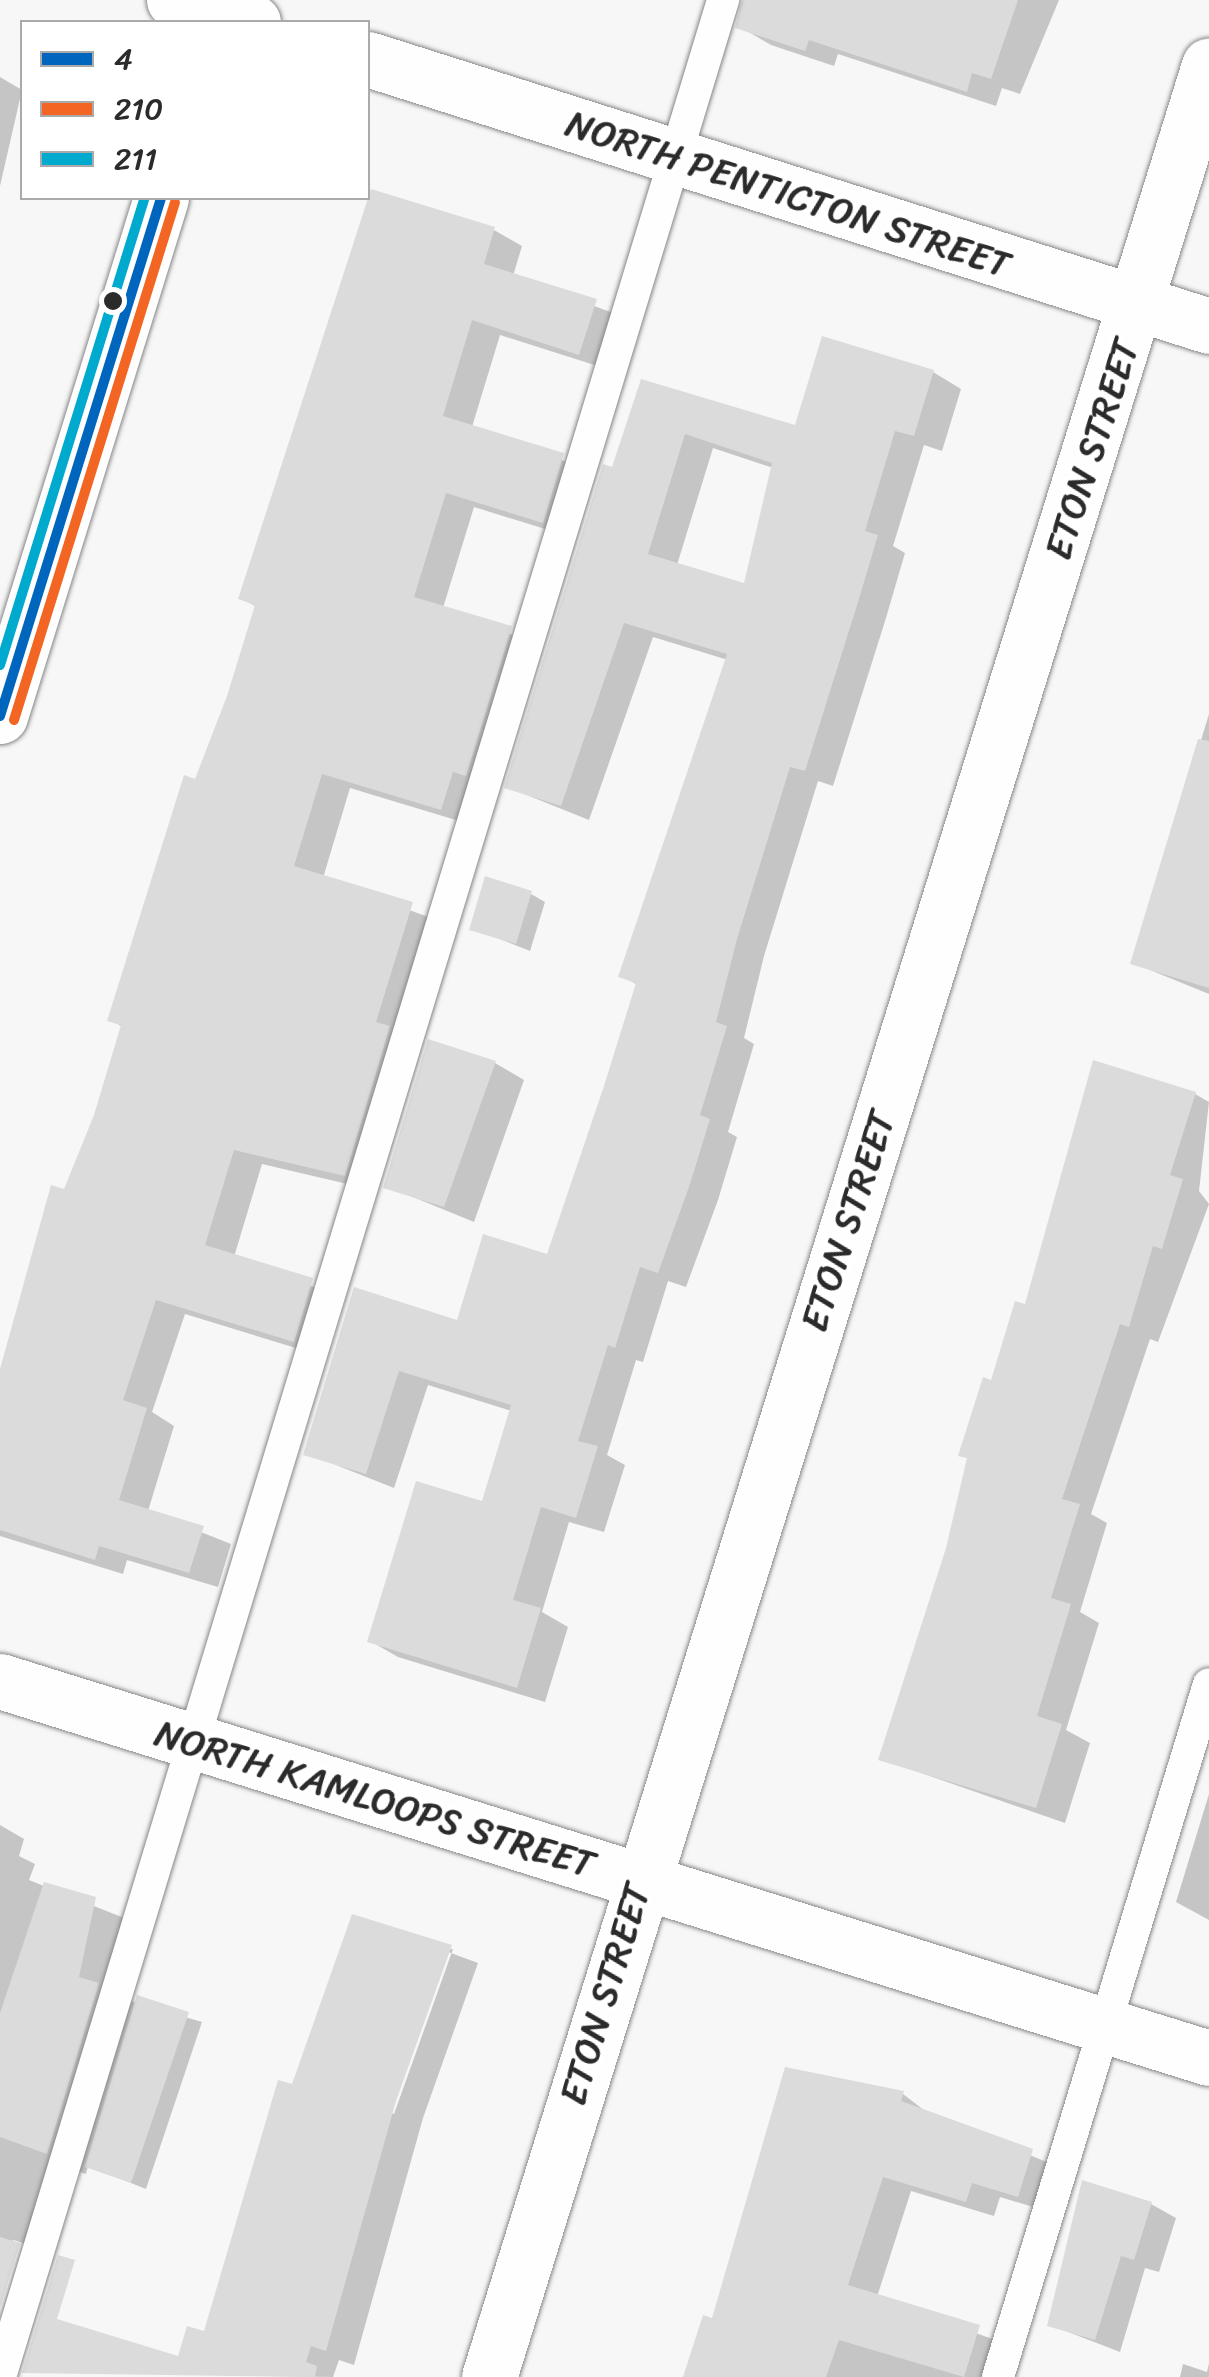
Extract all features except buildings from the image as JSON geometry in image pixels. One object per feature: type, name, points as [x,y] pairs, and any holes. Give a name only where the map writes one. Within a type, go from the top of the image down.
[{"type":"street","name":"NORTH PENTICTON STREET","points":[[370,59],[1209,326]]},
{"type":"street","name":"ETON STREET","points":[[489,2377],[639,1881],[1138,305],[1209,66]]},
{"type":"street","points":[[0,716],[159,200]]},
{"type":"street","name":"NORTH KAMLOOPS STREET","points":[[0,1681],[1209,2058]]},
{"type":"lane","points":[[0,2377],[196,1744],[723,0]]},
{"type":"lane","points":[[998,2377],[1209,1684]]},
{"type":"transit line","name":"211","points":[[0,665],[144,200]]},
{"type":"transit line","name":"4","points":[[0,716],[160,200]]},
{"type":"transit line","name":"210","points":[[14,720],[175,202]]}]
